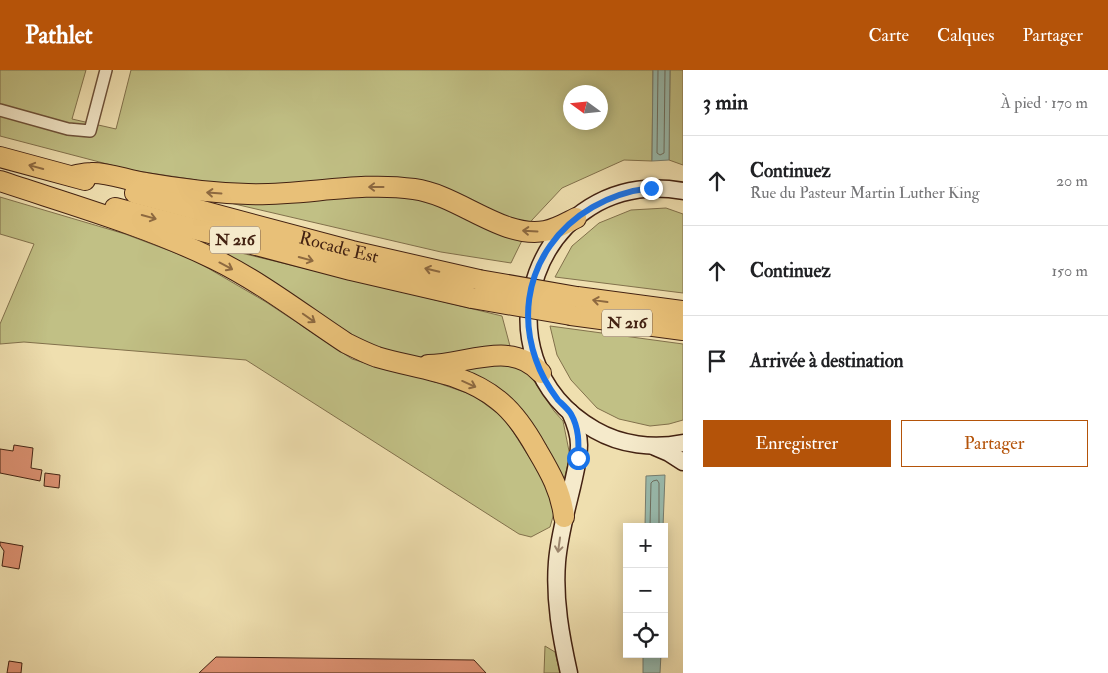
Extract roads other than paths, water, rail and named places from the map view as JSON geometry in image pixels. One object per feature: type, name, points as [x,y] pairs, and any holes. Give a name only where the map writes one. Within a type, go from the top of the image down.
[{"type":"highway","name":"Rocade Est","points":[[0,157],[352,251],[476,289]]},
{"type":"highway","points":[[72,176],[91,173],[104,174],[199,191],[249,194],[368,187],[414,189],[444,197],[506,227],[529,232],[544,232],[576,218]]},
{"type":"highway","name":"Rocade Est","points":[[0,177],[326,264],[574,306],[683,330]]},
{"type":"highway","points":[[0,181],[105,216],[185,246],[254,281],[346,343],[374,356],[443,374],[474,385],[498,399],[528,433],[556,484],[564,517]]},
{"type":"highway","name":"Rocade Est","points":[[574,306],[683,311]]},
{"type":"highway","points":[[406,364],[444,365],[488,356],[509,356],[530,362],[541,373]]},
{"type":"main road","points":[[683,191],[651,188],[628,192],[605,199],[576,218],[558,235],[544,255],[532,289],[529,326],[533,350],[541,373],[554,394],[570,412],[590,427],[611,438],[632,444],[650,446],[683,443]]},
{"type":"main road","points":[[569,673],[561,634],[556,584],[558,549],[579,447],[576,428],[570,412]]},
{"type":"main road","points":[[650,446],[669,453],[683,462]]},
{"type":"street","points":[[0,110],[68,128],[90,131],[106,70]]},
{"type":"water","points":[[653,70],[670,70],[669,160],[652,161]]},
{"type":"water","points":[[665,475],[663,523],[645,523],[646,476]]},
{"type":"water","points":[[643,658],[661,658],[660,673],[643,673]]}]
